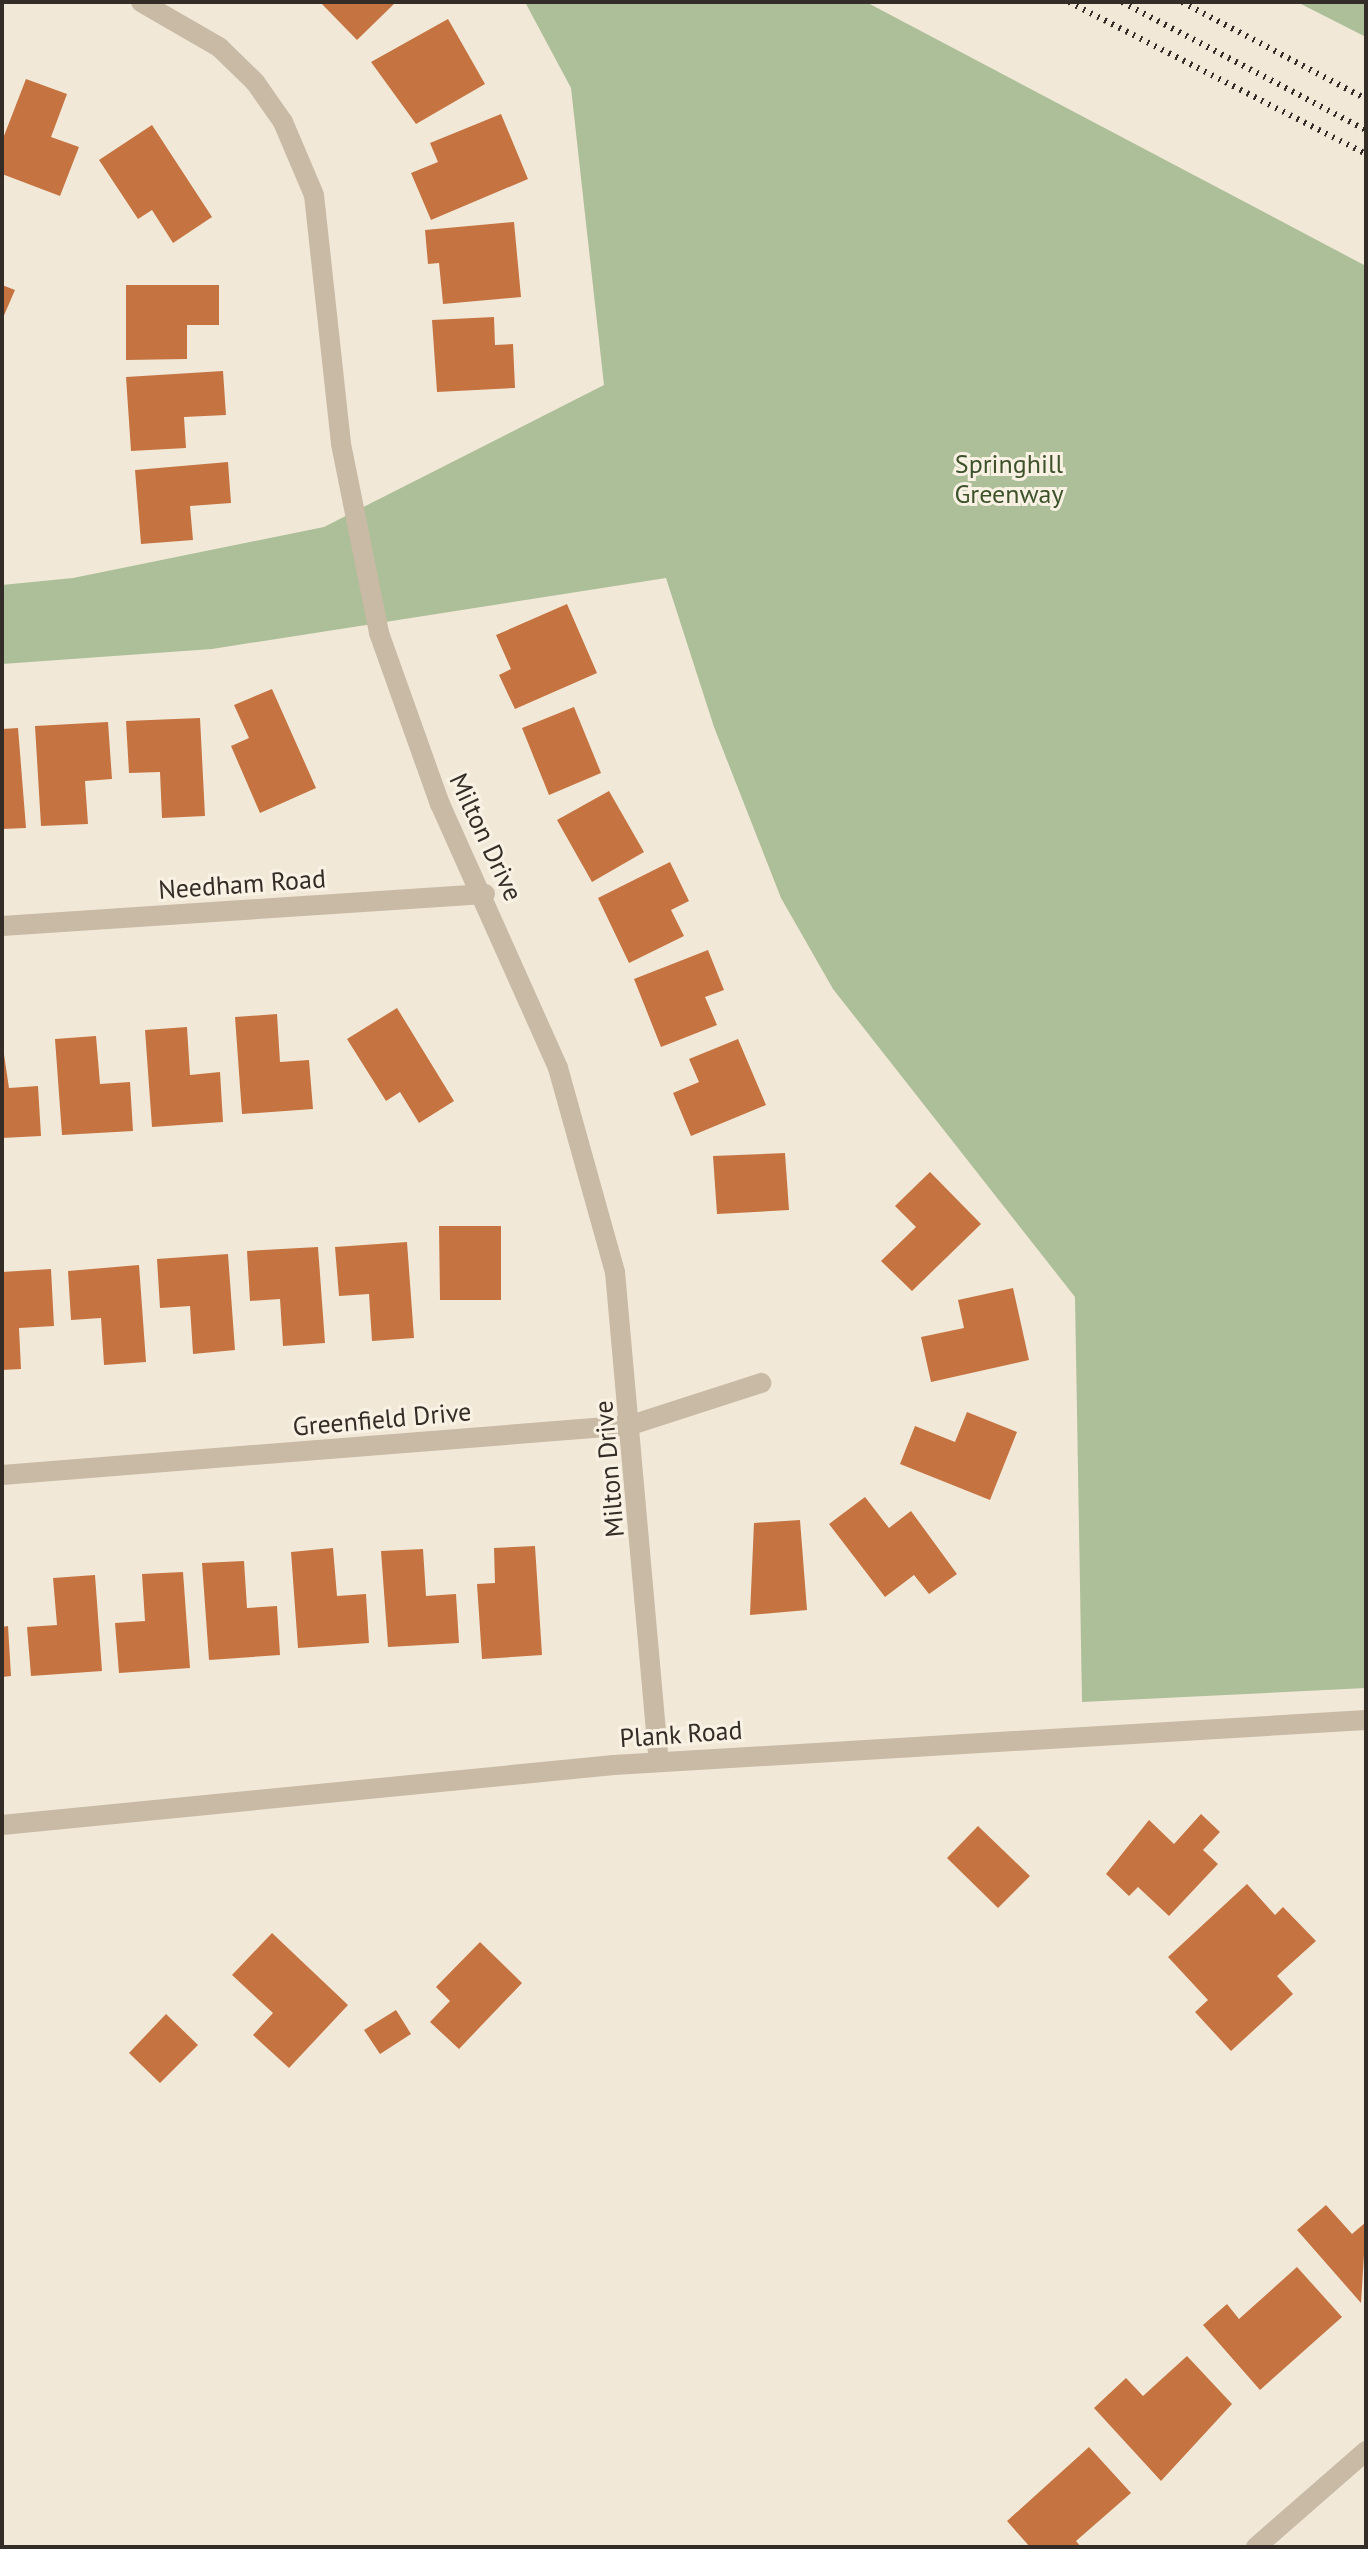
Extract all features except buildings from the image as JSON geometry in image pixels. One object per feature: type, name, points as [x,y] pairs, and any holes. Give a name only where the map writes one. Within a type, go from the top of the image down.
[{"type":"street","name":"Milton Drive","points":[[141,2],[219,47],[255,82],[305,166],[322,239],[345,472],[379,633],[440,804],[485,894],[558,1068],[599,1202],[615,1272],[659,1761]]},
{"type":"street","name":"Needham Road","points":[[2,926],[485,894]]},
{"type":"street","name":"Greenfield Drive","points":[[2,1475],[631,1425],[761,1383]]},
{"type":"street","name":"Plank Road","points":[[2,1825],[659,1761],[1366,1720]]},
{"type":"street","points":[[1256,2547],[1366,2451]]},
{"type":"green space","name":"Springhill Greenway","points":[[525,2],[866,2],[1366,266],[1366,1688],[1082,1702],[1075,1297],[833,989],[781,898],[714,727],[666,578],[212,649],[2,664],[2,585],[73,578],[324,527],[604,385],[571,88]]},
{"type":"green space","points":[[1297,2],[1366,2],[1366,37]]},
{"type":"railway","points":[[1069,2],[1366,154]]},
{"type":"railway","points":[[1122,2],[1366,130]]},
{"type":"railway","points":[[1182,2],[1366,99]]}]
